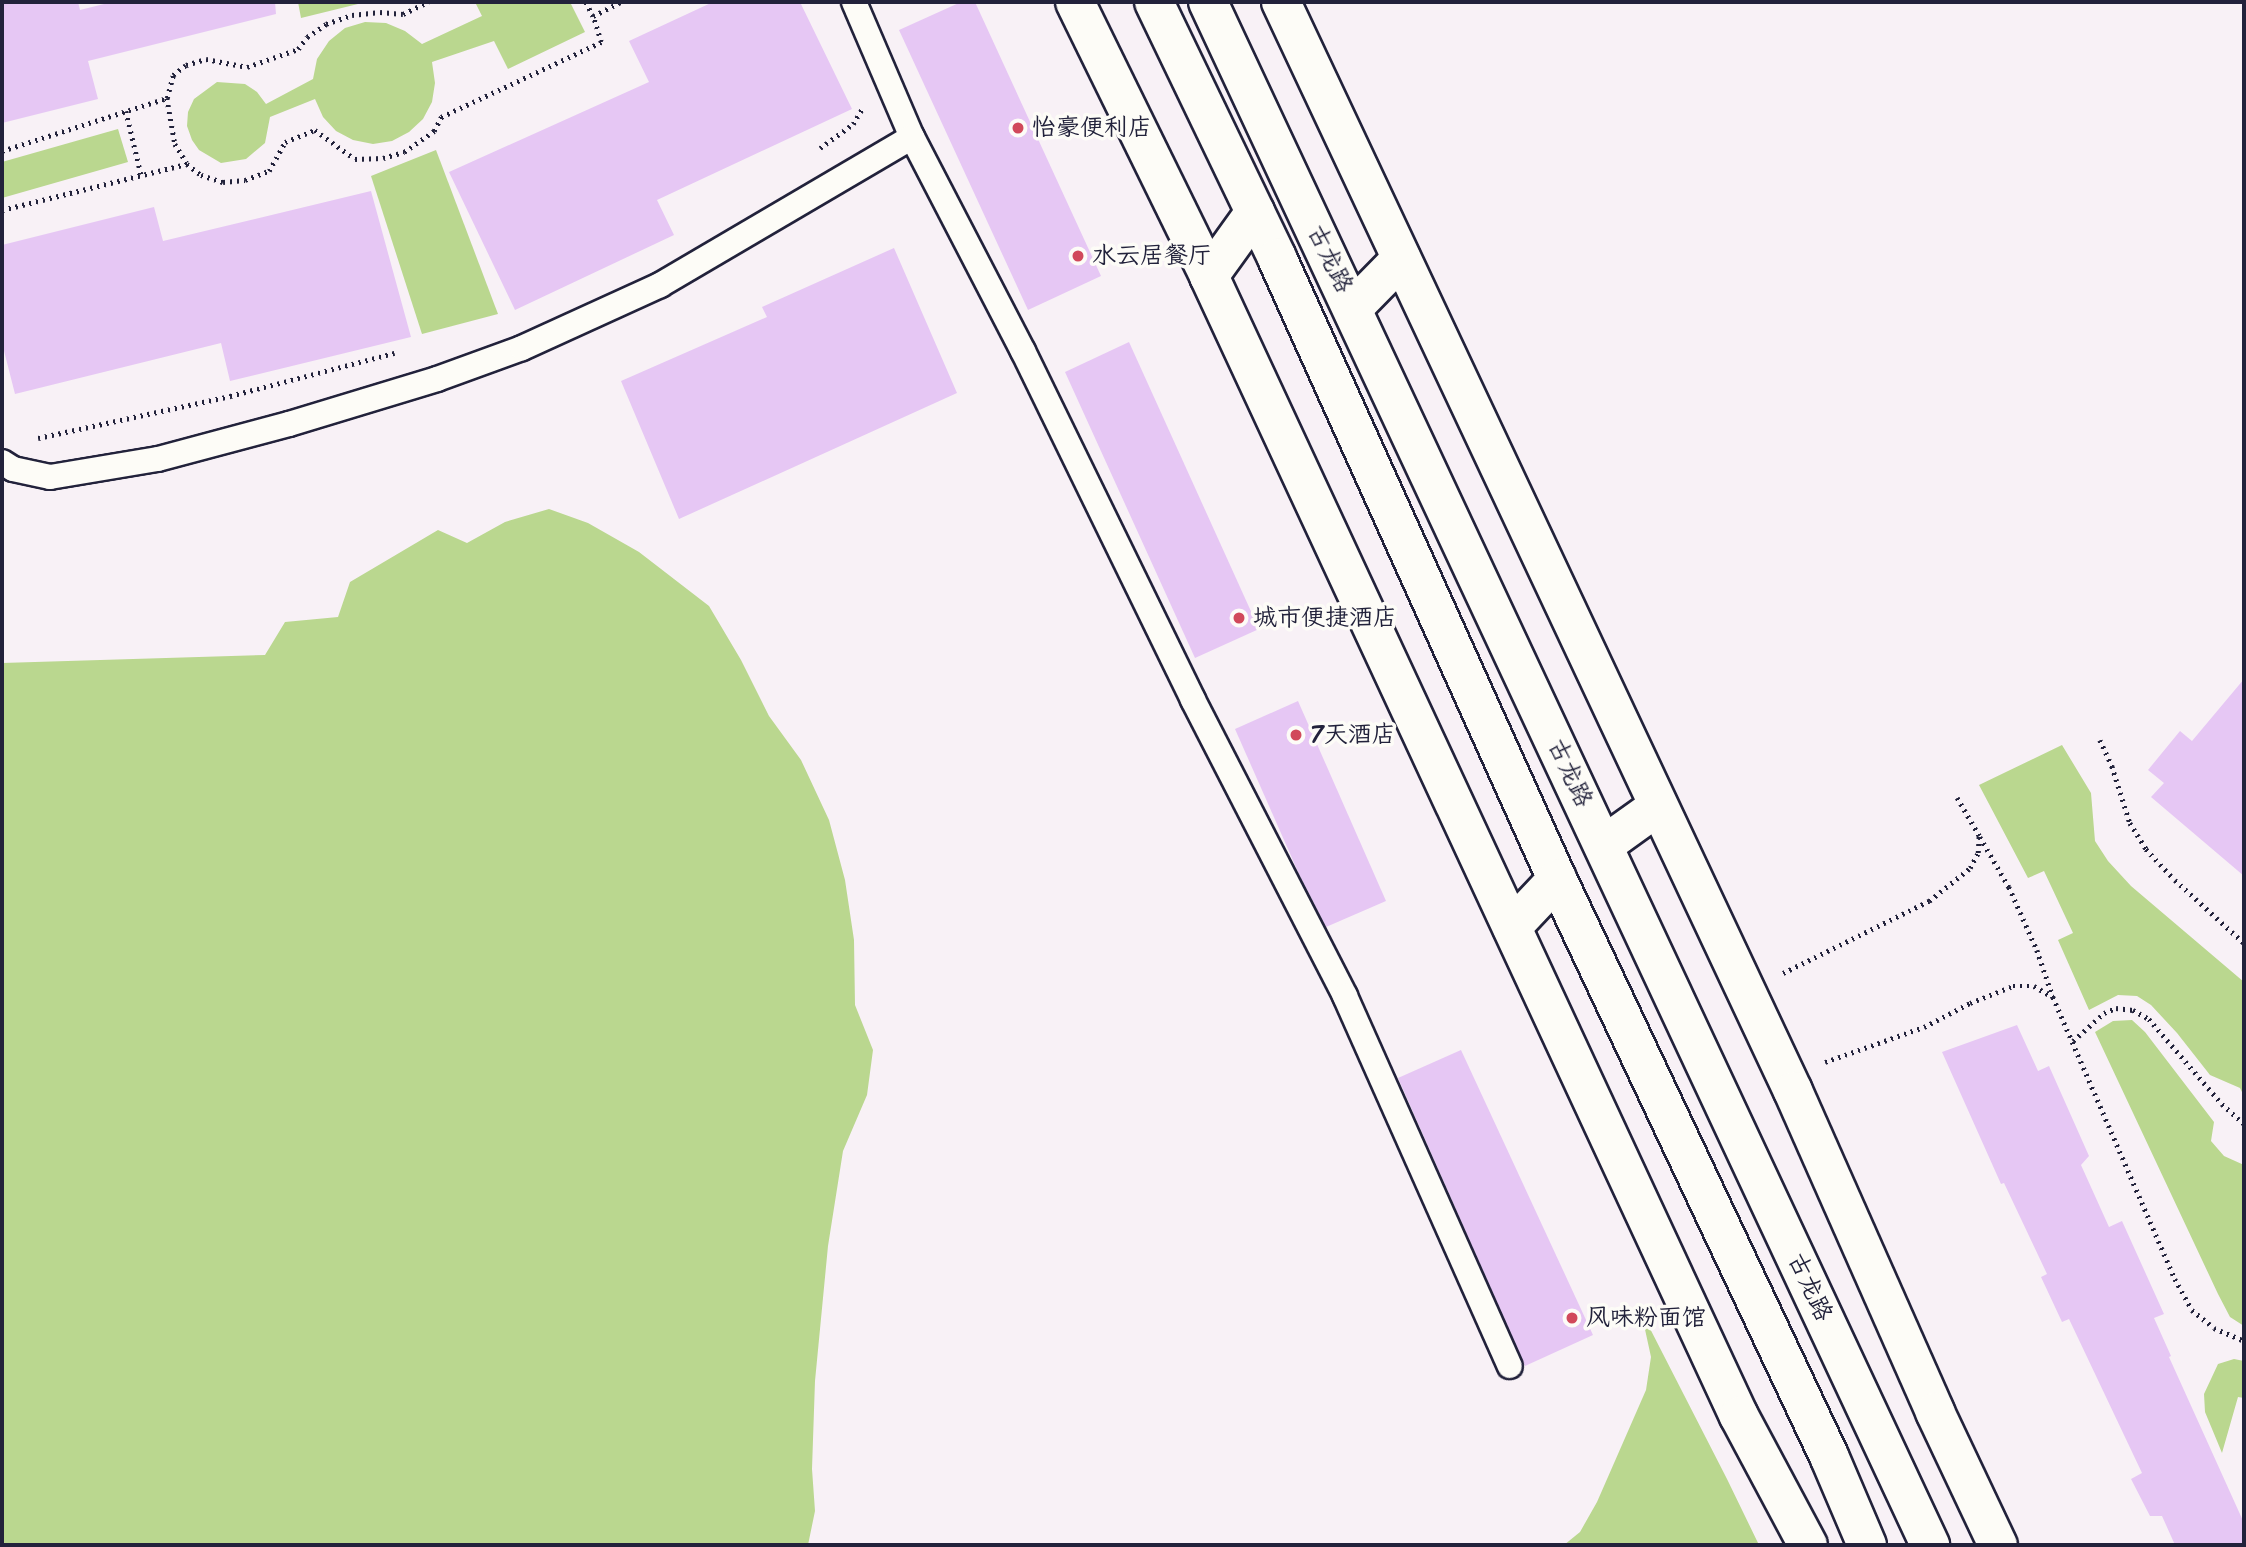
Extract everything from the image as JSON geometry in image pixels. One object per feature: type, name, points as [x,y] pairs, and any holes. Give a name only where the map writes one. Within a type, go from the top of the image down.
[{"type":"main road","points":[[1076,2],[1209,276],[1739,1416],[1808,1545]]},
{"type":"main road","name":"古龙路","points":[[1154,2],[1255,212],[1557,879],[1829,1456],[1867,1545]]},
{"type":"main road","name":"古龙路","points":[[1208,2],[1930,1545]]},
{"type":"main road","points":[[1281,2],[1657,807],[1793,1091],[1934,1412],[1998,1545]]},
{"type":"main road","points":[[1209,276],[1255,212]]},
{"type":"main road","points":[[1353,308],[1401,259]]},
{"type":"main road","points":[[1604,845],[1657,807]]},
{"type":"main road","points":[[1512,927],[1557,879]]},
{"type":"lane","points":[[855,2],[912,137],[1023,352],[1193,700],[1345,996],[1510,1366]]},
{"type":"lane","points":[[2,463],[13,469],[50,477],[158,459],[289,424],[437,379],[522,348],[660,285],[912,137]]},
{"type":"path","points":[[428,2],[403,14],[380,12],[352,15],[326,24],[307,37],[298,49],[247,67],[206,59],[186,65],[173,75],[167,98],[175,144],[187,164],[201,175],[223,182],[245,180],[269,171],[285,142],[315,130],[355,159],[383,158],[404,152],[429,135],[441,117],[601,42],[586,2]]},
{"type":"path","points":[[593,16],[621,2]]},
{"type":"path","points":[[2,151],[167,98]]},
{"type":"path","points":[[808,156],[853,124],[864,106]]},
{"type":"path","points":[[126,111],[141,174]]},
{"type":"path","points":[[2,210],[187,164]]},
{"type":"path","points":[[31,439],[229,396],[402,351]]},
{"type":"path","points":[[2100,740],[2112,766],[2130,823],[2146,849],[2175,880],[2244,943]]},
{"type":"path","points":[[1957,798],[2008,887],[2037,950],[2053,997],[2175,1279],[2192,1310],[2214,1328],[2244,1341]]},
{"type":"path","points":[[1774,976],[1929,901],[1969,868],[1978,853],[1979,836]]},
{"type":"path","points":[[1816,1068],[1924,1027],[1970,1003],[2013,986],[2034,986],[2053,997]]},
{"type":"path","points":[[2073,1041],[2104,1013],[2116,1008],[2133,1010],[2149,1019],[2221,1104],[2244,1124]]},
{"type":"green space","points":[[298,2],[357,2],[358,4],[301,18]]},
{"type":"green space","points":[[475,2],[570,2],[585,32],[508,69],[494,41],[432,62],[435,83],[432,102],[423,119],[409,132],[392,141],[373,144],[353,140],[336,131],[323,117],[315,99],[270,117],[265,143],[246,159],[221,163],[199,150],[192,140],[187,126],[188,112],[194,99],[217,82],[245,84],[257,92],[266,104],[313,79],[317,59],[329,41],[345,28],[365,22],[386,23],[405,31],[422,44],[482,16]]},
{"type":"green space","points":[[118,129],[128,162],[2,198],[2,162]]},
{"type":"green space","points":[[436,150],[498,314],[422,334],[371,176]]},
{"type":"green space","points":[[549,509],[588,523],[639,552],[709,606],[741,660],[769,716],[801,760],[829,820],[845,880],[854,940],[855,1005],[873,1050],[867,1095],[843,1151],[828,1246],[815,1381],[812,1469],[815,1511],[808,1545],[2,1545],[2,663],[265,655],[285,622],[338,617],[350,582],[438,530],[467,543],[505,522]]},
{"type":"green space","points":[[2062,745],[2091,793],[2095,841],[2108,861],[2131,886],[2244,982],[2244,1096],[2240,1088],[2210,1075],[2177,1033],[2151,1005],[2137,996],[2118,995],[2089,1010],[2058,940],[2073,933],[2044,871],[2028,878],[1979,785]]},
{"type":"green space","points":[[2132,1020],[2145,1032],[2214,1122],[2211,1141],[2224,1156],[2244,1165],[2244,1326],[2230,1317],[2218,1294],[2095,1032],[2113,1021]]},
{"type":"green space","points":[[1641,1311],[1759,1545],[1564,1545],[1580,1532],[1597,1502],[1646,1390],[1651,1357]]},
{"type":"green space","points":[[2234,1359],[2244,1361],[2244,1398],[2238,1397],[2222,1453],[2205,1412],[2204,1394],[2218,1364]]},
{"type":"building","points":[[2,2],[78,2],[80,10],[112,2],[275,2],[276,14],[88,61],[98,99],[2,123]]},
{"type":"building","points":[[713,2],[800,2],[852,109],[657,200],[674,235],[515,310],[449,172],[649,82],[629,41]]},
{"type":"building","points":[[961,2],[975,2],[1101,276],[1028,310],[899,30]]},
{"type":"building","points":[[371,191],[411,337],[230,381],[221,343],[15,394],[2,343],[2,245],[154,207],[163,241]]},
{"type":"building","points":[[894,248],[957,393],[679,519],[621,381],[767,317],[762,307]]},
{"type":"building","points":[[1129,342],[1259,629],[1195,658],[1065,372]]},
{"type":"building","points":[[2244,679],[2244,876],[2151,797],[2164,783],[2148,770],[2180,731],[2192,741]]},
{"type":"building","points":[[1298,701],[1386,901],[1326,927],[1299,874],[1235,729]]},
{"type":"building","points":[[2017,1025],[2038,1071],[2049,1066],[2089,1156],[2081,1165],[2109,1227],[2122,1221],[2164,1314],[2154,1318],[2244,1523],[2244,1545],[2175,1545],[2162,1516],[2150,1516],[2131,1479],[2142,1473],[2069,1319],[2062,1322],[2041,1277],[2047,1274],[2004,1183],[2001,1184],[1942,1052]]},
{"type":"building","points":[[1461,1050],[1593,1335],[1525,1366],[1398,1078]]},
{"type":"place","name":"怡豪便利店","points":[[1018,128]]},
{"type":"place","name":"水云居餐厅","points":[[1078,256]]},
{"type":"place","name":"城市便捷酒店","points":[[1239,618]]},
{"type":"place","name":"7天酒店","points":[[1296,735]]},
{"type":"place","name":"风味粉面馆","points":[[1572,1318]]}]
